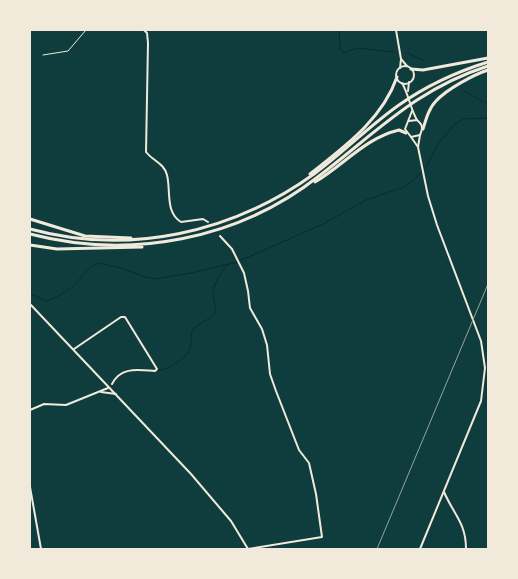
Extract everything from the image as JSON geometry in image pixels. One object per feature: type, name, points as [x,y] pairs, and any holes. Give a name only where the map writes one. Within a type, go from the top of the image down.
[{"type":"highway","points":[[411,68],[423,70],[488,58]]},
{"type":"highway","points":[[30,229],[75,238],[105,241],[161,238],[184,234],[237,218],[290,191],[315,173],[398,106],[419,92],[465,69],[488,62]]},
{"type":"highway","points":[[293,195],[319,177],[366,137],[422,96],[468,73],[488,66]]},
{"type":"highway","points":[[422,129],[428,112],[436,101],[447,92],[488,70]]},
{"type":"highway","points":[[290,191],[367,127],[381,110],[397,77]]},
{"type":"highway","points":[[30,245],[57,249],[82,250],[134,248],[158,244],[207,232],[239,222],[293,195],[320,178],[362,146],[399,130],[406,133]]},
{"type":"highway","points":[[30,219],[85,236],[104,238],[161,238]]},
{"type":"highway","points":[[30,234],[74,243],[105,245],[158,244]]},
{"type":"street","points":[[144,30],[147,33],[148,43],[146,152],[151,158],[162,164],[166,174],[170,206],[174,218],[181,222],[203,219],[208,222]]},
{"type":"street","points":[[396,30],[401,59],[397,77],[408,92]]},
{"type":"street","points":[[401,59],[411,68],[414,76],[409,82],[408,92],[412,111],[421,124],[422,129],[418,148],[437,225],[474,323],[483,350],[485,368],[484,388],[473,423],[420,549]]},
{"type":"street","points":[[400,68],[408,66]]},
{"type":"street","points":[[402,83],[409,82]]},
{"type":"street","points":[[412,111],[406,125],[406,133],[411,137],[418,148]]},
{"type":"street","points":[[409,121],[417,120]]},
{"type":"street","points":[[411,137],[420,135]]},
{"type":"street","points":[[30,304],[117,394],[216,502],[248,549],[322,537],[316,494],[309,463],[299,450],[270,374],[267,345],[262,329],[250,308],[244,273],[232,250],[220,236]]},
{"type":"street","points":[[74,349],[121,317],[125,317],[157,369],[156,371],[138,369],[126,371],[117,376],[112,384]]},
{"type":"street","points":[[30,410],[44,404],[66,406],[108,388]]},
{"type":"street","points":[[100,391],[117,394]]},
{"type":"street","points":[[30,487],[41,549]]},
{"type":"street","points":[[444,492],[451,508],[464,528],[466,549]]},
{"type":"path","points":[[43,55],[68,51],[86,30]]},
{"type":"waterway","points":[[339,30],[340,48],[344,53],[357,48],[394,52]]},
{"type":"waterway","points":[[407,53],[425,61]]},
{"type":"waterway","points":[[462,90],[488,104]]},
{"type":"waterway","points":[[30,294],[47,301],[54,298],[69,289],[87,271],[98,263],[121,268],[155,279],[191,273],[237,262],[323,224],[366,200],[404,187],[416,178],[426,167],[438,144],[456,123],[464,119],[488,118]]},
{"type":"waterway","points":[[156,370],[165,369],[181,360],[190,348],[193,329],[214,315],[214,287],[220,275],[228,265]]},
{"type":"waterway","points":[[115,378],[126,370],[141,369]]},
{"type":"waterway","points":[[30,409],[42,404]]},
{"type":"railway","points":[[377,549],[488,284]]}]
